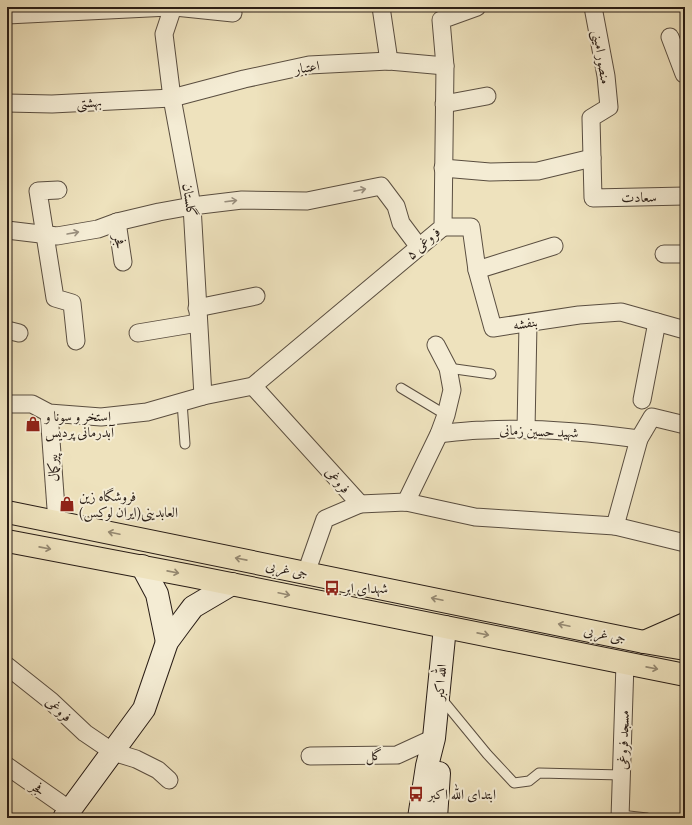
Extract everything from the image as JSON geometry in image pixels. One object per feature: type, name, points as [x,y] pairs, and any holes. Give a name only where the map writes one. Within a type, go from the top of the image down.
[{"type":"main road","name":"جی غربی","points":[[7,512],[644,642],[685,648]]},
{"type":"main road","name":"جی غربی","points":[[7,541],[142,566],[685,675]]},
{"type":"main road","points":[[142,566],[157,594],[168,642]]},
{"type":"main road","points":[[67,814],[144,709],[168,642],[193,607],[232,584]]},
{"type":"main road","points":[[644,642],[685,624]]},
{"type":"main road","name":"الله اکبر","points":[[419,818],[427,766],[434,738],[445,626]]},
{"type":"main road","name":"الله اکبر","points":[[434,738],[440,774],[436,818]]},
{"type":"street","points":[[7,15],[169,7]]},
{"type":"street","points":[[174,7],[233,13]]},
{"type":"street","name":"گلستان","points":[[174,7],[164,34],[172,98],[192,206],[203,396]]},
{"type":"street","points":[[381,7],[389,61]]},
{"type":"street","name":"منصور امینی","points":[[592,158],[591,118],[609,107],[606,76],[593,7]]},
{"type":"street","name":"فروغی ۵","points":[[253,386],[443,227],[444,66],[441,20],[471,8]]},
{"type":"street","points":[[670,37],[685,74]]},
{"type":"street","name":"اعتبار","points":[[172,98],[244,79],[310,65],[389,61],[444,66]]},
{"type":"street","points":[[444,104],[487,96]]},
{"type":"street","name":"بهشتی","points":[[7,103],[52,104],[172,98]]},
{"type":"street","points":[[443,168],[490,172],[538,171],[592,158]]},
{"type":"street","name":"سعادت","points":[[592,158],[592,198],[685,196]]},
{"type":"street","points":[[7,230],[57,236],[98,229],[117,222],[192,206],[242,200],[307,201],[381,186],[396,206],[401,223],[419,247]]},
{"type":"street","points":[[58,190],[38,191],[55,298],[72,303],[76,341]]},
{"type":"street","name":"فجر","points":[[117,222],[123,262]]},
{"type":"street","name":"بنفشه","points":[[443,227],[471,227],[477,270],[493,328],[579,315],[621,312],[685,330]]},
{"type":"street","points":[[477,270],[554,246]]},
{"type":"street","points":[[664,254],[685,254]]},
{"type":"street","points":[[138,333],[256,296]]},
{"type":"street","points":[[642,400],[657,322]]},
{"type":"street","points":[[526,430],[528,323]]},
{"type":"street","points":[[406,502],[439,434],[446,415],[452,390],[448,368],[436,345]]},
{"type":"street","points":[[7,404],[32,404],[49,413],[102,417],[147,412],[203,396],[253,386]]},
{"type":"street","name":"فروغی","points":[[253,386],[360,504],[326,519],[306,572]]},
{"type":"street","name":"پیرکمال","points":[[49,413],[57,522]]},
{"type":"street","points":[[615,526],[639,439],[652,417],[685,425]]},
{"type":"street","name":"شهید حسین زمانی","points":[[439,434],[486,430],[526,430],[593,433],[639,439]]},
{"type":"street","points":[[360,504],[406,502],[475,517],[615,526],[685,543]]},
{"type":"street","name":"مسجد فروغی","points":[[620,817],[625,663]]},
{"type":"street","name":"فروغی","points":[[7,666],[51,701],[85,733],[112,752],[136,759],[158,770],[169,780]]},
{"type":"street","name":"گل","points":[[310,756],[397,755],[434,738]]},
{"type":"street","name":"فجر","points":[[7,766],[67,814]]},
{"type":"lane","points":[[448,368],[490,374]]},
{"type":"lane","points":[[401,388],[446,415]]},
{"type":"lane","points":[[182,402],[185,444]]},
{"type":"lane","points":[[438,696],[487,754],[514,782],[529,781],[539,773],[622,775]]},
{"type":"lane","points":[[620,817],[647,818]]},
{"type":"place","name":"استخر و سونا و آبدرمانی پردیس","points":[[33,424]]},
{"type":"place","name":"فروشگاه زین العابدینی(ایران لوکس)","points":[[67,504]]},
{"type":"place","name":"شهدای ابر","points":[[332,588]]},
{"type":"place","name":"ابتدای الله اکبر","points":[[416,794]]}]
